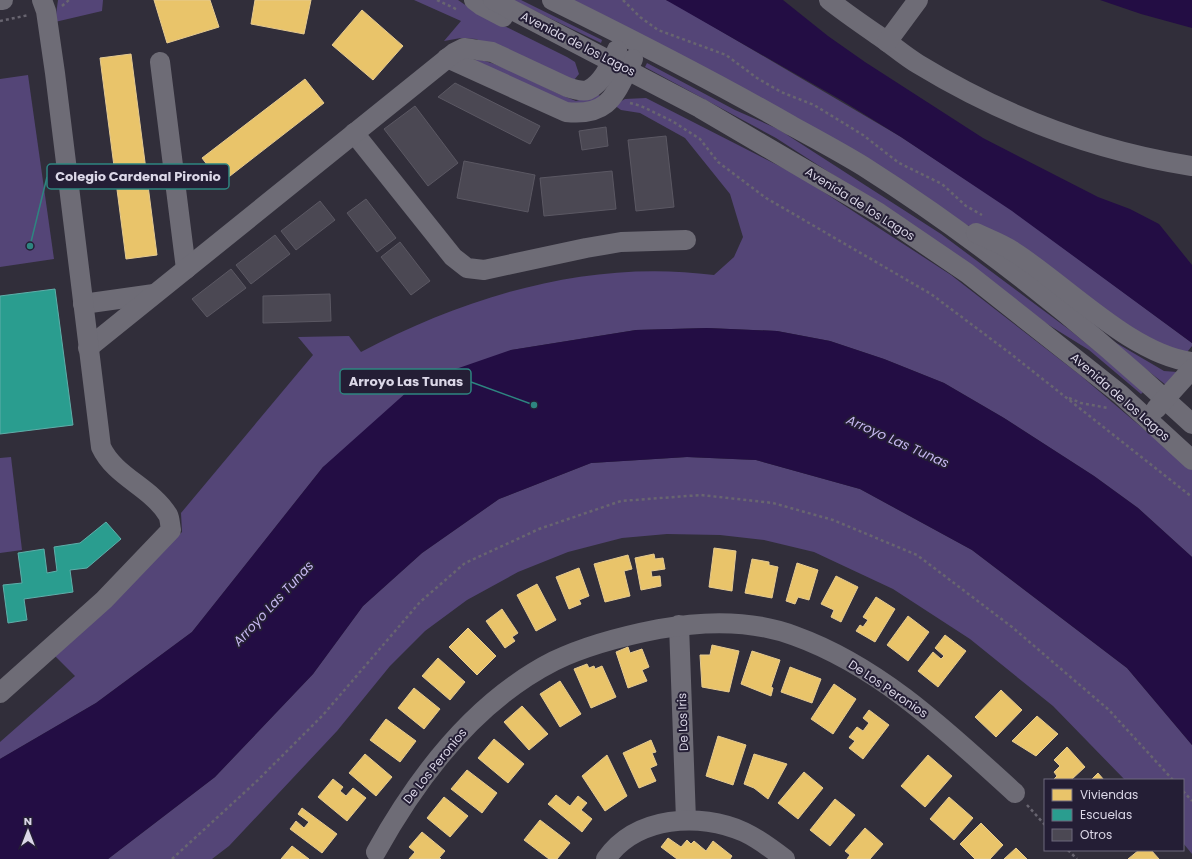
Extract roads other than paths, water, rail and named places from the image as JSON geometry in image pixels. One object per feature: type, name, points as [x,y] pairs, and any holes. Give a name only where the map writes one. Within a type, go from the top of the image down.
[{"type":"street","points":[[0,693],[104,600],[171,530],[169,516],[160,505],[106,458],[101,447],[55,73],[46,12],[42,0]]},
{"type":"street","name":"Avenida de los Lagos","points":[[493,0],[700,108],[879,213],[967,273],[1120,394],[1192,460]]},
{"type":"street","points":[[552,0],[729,90],[848,158],[937,215],[1037,290],[1164,399],[1190,418],[1169,438]]},
{"type":"street","points":[[829,0],[917,63],[962,89],[1035,124],[1160,161],[1192,166]]},
{"type":"street","points":[[888,42],[918,0]]},
{"type":"street","points":[[469,6],[482,6],[584,58],[589,64],[593,86]]},
{"type":"street","points":[[447,58],[566,112],[581,114],[595,111],[608,103],[612,97],[620,66],[623,36]]},
{"type":"street","points":[[88,348],[454,52],[464,48],[492,52],[567,87],[579,90],[588,90],[620,66],[641,45]]},
{"type":"street","points":[[160,62],[186,269]]},
{"type":"street","points":[[612,97],[628,92],[643,90],[660,95],[720,128],[802,167]]},
{"type":"street","points":[[354,133],[453,257],[467,268],[484,270],[621,242],[686,240]]},
{"type":"street","points":[[937,215],[1014,251],[1125,334],[1151,349],[1170,358],[1192,362]]},
{"type":"street","points":[[83,304],[154,294]]},
{"type":"street","points":[[1147,418],[1192,369]]},
{"type":"street","name":"De Los Peronios","points":[[376,852],[397,814],[452,742],[484,709],[517,682],[554,661],[599,642],[679,625],[719,623],[760,627],[795,635],[835,654],[862,669],[905,698],[941,726],[1015,793]]},
{"type":"street","name":"De Los Iris","points":[[679,625],[686,820]]},
{"type":"street","points":[[606,859],[626,839],[644,830],[662,824],[686,820],[703,820],[745,832],[785,859]]},
{"type":"water","points":[[666,0],[783,0],[828,36],[865,62],[983,138],[1098,197],[1130,209],[1159,224],[1192,265],[1192,343],[1012,211],[901,137],[841,100]]},
{"type":"water","points":[[1100,0],[1192,0],[1192,28],[1141,14]]},
{"type":"water","points":[[707,328],[777,331],[830,341],[884,359],[944,383],[1004,418],[1094,476],[1138,508],[1192,557],[1192,745],[1127,668],[972,550],[860,489],[756,460],[687,457],[591,463],[499,499],[422,553],[363,606],[313,674],[215,777],[108,859],[0,859],[0,759],[96,703],[192,632],[323,467],[408,391],[453,370],[511,350],[636,330]]},
{"type":"place","name":"Colegio Cardenal Pironio","points":[[30,246]]},
{"type":"place","name":"Arroyo Las Tunas","points":[[534,405]]}]
